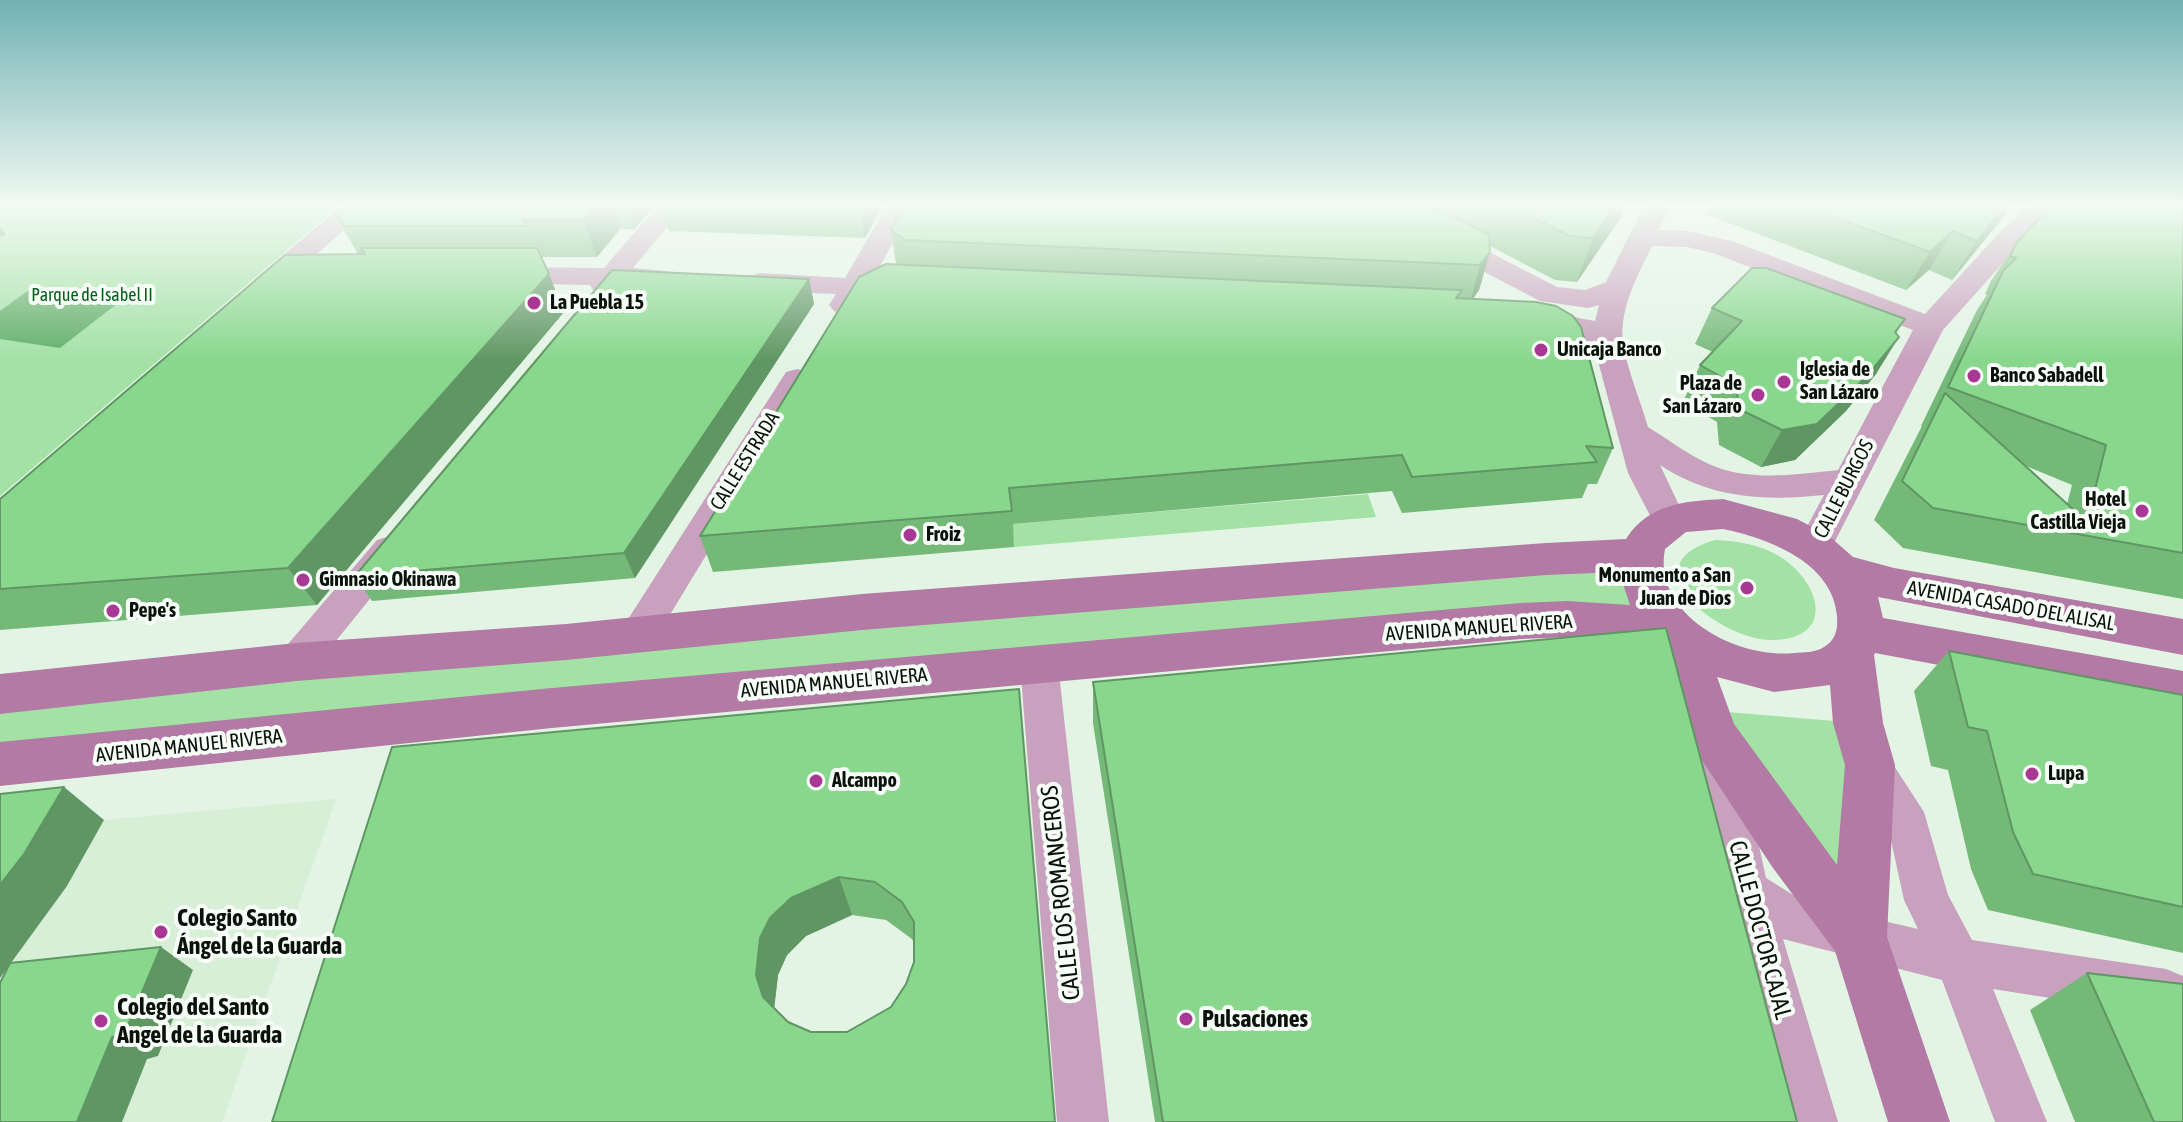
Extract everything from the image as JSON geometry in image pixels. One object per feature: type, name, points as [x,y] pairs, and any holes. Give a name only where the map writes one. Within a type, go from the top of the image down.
[{"type":"main road","points":[[1856,643],[1830,667],[1773,673],[1740,666],[1708,653],[1675,630],[1649,601],[1640,577],[1640,555],[1650,536],[1670,522],[1694,515],[1723,514],[1754,519],[1785,531],[1827,559],[1855,591],[1863,612],[1856,643],[1858,723],[1870,765],[1859,937],[1919,1122]]},
{"type":"main road","points":[[0,694],[296,662],[638,635],[894,610],[1546,559],[1640,555]]},
{"type":"main road","name":"AVENIDA CASADO DEL ALISAL","points":[[1827,559],[1894,585],[2183,637]]},
{"type":"main road","name":"AVENIDA MANUEL RIVERA","points":[[0,764],[398,743],[1039,664],[1521,621],[1567,619],[1675,630]]},
{"type":"main road","name":"CALLE DOCTOR CAJAL","points":[[1675,630],[1714,736],[1792,851],[1859,937]]},
{"type":"main road","points":[[1856,643],[2183,691]]},
{"type":"street","points":[[238,307],[300,256]]},
{"type":"street","points":[[584,310],[628,256]]},
{"type":"street","name":"CALLE ESTRADA","points":[[638,635],[871,256]]},
{"type":"street","points":[[1474,256],[1526,284],[1567,299],[1588,299],[1618,288]]},
{"type":"street","points":[[1633,256],[1618,288],[1610,317],[1608,341],[1645,473],[1670,522]]},
{"type":"street","points":[[1747,256],[1930,326]]},
{"type":"street","name":"CALLE BURGOS","points":[[1827,559],[1847,481],[1930,326],[1993,256]]},
{"type":"street","points":[[278,275],[314,274]]},
{"type":"street","points":[[466,275],[613,274],[689,278]]},
{"type":"street","points":[[735,280],[922,290]]},
{"type":"street","points":[[1526,284],[1529,294],[1526,303],[1503,316],[1581,325],[1608,341]]},
{"type":"street","points":[[1633,432],[1687,467],[1736,484],[1769,488],[1847,481]]},
{"type":"street","points":[[296,662],[405,530]]},
{"type":"street","name":"CALLE LOS ROMANCEROS","points":[[1039,664],[1083,1122]]},
{"type":"street","name":"CALLE DOCTOR CAJAL","points":[[1714,736],[1746,890],[1812,1122]]},
{"type":"street","points":[[1870,765],[1909,826],[1927,900],[1958,961],[2021,1122]]},
{"type":"street","points":[[1746,890],[1796,922],[1958,961],[2166,993],[2183,1026]]},
{"type":"shaded area","points":[[29,290],[118,303],[60,348],[0,339],[0,311]]},
{"type":"shaded area","name":"Colegio Santo Ángel de la Guarda","points":[[336,799],[222,1122],[0,1122],[0,978],[67,886],[104,820]]},
{"type":"green space","name":"Parque de Isabel II","points":[[0,256],[280,256],[0,496]]},
{"type":"green space","points":[[1368,494],[1376,517],[1014,547],[1012,524]]},
{"type":"green space","points":[[1715,540],[1740,542],[1764,549],[1793,567],[1812,593],[1816,607],[1814,620],[1807,630],[1793,637],[1772,640],[1751,637],[1707,615],[1690,599],[1680,583],[1679,566],[1690,551]]},
{"type":"green space","points":[[1640,555],[1669,625],[0,761],[0,693]]},
{"type":"green space","points":[[1703,710],[1858,723],[1859,937]]},
{"type":"building","points":[[283,256],[541,256],[549,274],[288,568],[0,589],[0,499]]},
{"type":"building","points":[[1281,256],[1487,256],[1480,265]]},
{"type":"building","points":[[2011,256],[2183,256],[2183,553],[1933,508],[1902,481],[1945,393],[2087,522],[2106,445],[1948,387],[2003,271],[2016,258]]},
{"type":"building","points":[[886,264],[1462,290],[1456,298],[1556,306],[1573,316],[1581,327],[1613,448],[1586,446],[1597,462],[1412,477],[1402,455],[1009,488],[1012,511],[700,536],[859,277]]},
{"type":"building","name":"Iglesia de San Lázaro","points":[[1752,268],[1766,268],[1905,319],[1895,332],[1899,337],[1868,375],[1817,424],[1782,430],[1739,409],[1736,385],[1700,365],[1742,321],[1712,308]]},
{"type":"building","points":[[612,270],[809,279],[624,553],[355,576]]},
{"type":"building","points":[[1666,628],[1797,1122],[1163,1122],[1093,682]]},
{"type":"building","points":[[1949,651],[2183,695],[2183,907],[2033,874],[2013,832],[1987,731],[1968,727]]},
{"type":"building","points":[[1019,689],[1055,1122],[272,1122],[392,747]],"holes":[[[839,877],[875,882],[902,902],[914,922],[914,962],[906,984],[891,1007],[847,1032],[811,1032],[788,1022],[763,997],[756,975],[760,938],[770,918],[791,898]]]},
{"type":"building","points":[[64,787],[24,854],[0,885],[0,794]]},
{"type":"building","name":"Colegio del Santo Angel de la Guarda","points":[[161,947],[124,1035],[112,1037],[77,1122],[0,1122],[0,983],[10,963]]},
{"type":"building","points":[[2087,973],[2183,984],[2183,1122],[2154,1122]]},
{"type":"place","name":"La Puebla 15","points":[[534,303]]},
{"type":"place","name":"Unicaja Banco","points":[[1541,350]]},
{"type":"place","name":"Banco Sabadell","points":[[1974,376]]},
{"type":"place","name":"Iglesia de San Lázaro","points":[[1784,382]]},
{"type":"place","name":"Plaza de San Lázaro","points":[[1758,395]]},
{"type":"place","name":"Hotel Castilla Vieja","points":[[2142,511]]},
{"type":"place","name":"Froiz","points":[[910,535]]},
{"type":"place","name":"Gimnasio Okinawa","points":[[303,580]]},
{"type":"place","name":"Monumento a San Juan de Dios","points":[[1747,588]]},
{"type":"place","name":"Pepe's","points":[[113,611]]},
{"type":"place","name":"Lupa","points":[[2032,774]]},
{"type":"place","name":"Alcampo","points":[[816,781]]},
{"type":"place","name":"Colegio Santo Ángel de la Guarda","points":[[161,932]]},
{"type":"place","name":"Pulsaciones","points":[[1186,1019]]},
{"type":"place","name":"Colegio del Santo Angel de la Guarda","points":[[101,1021]]}]
